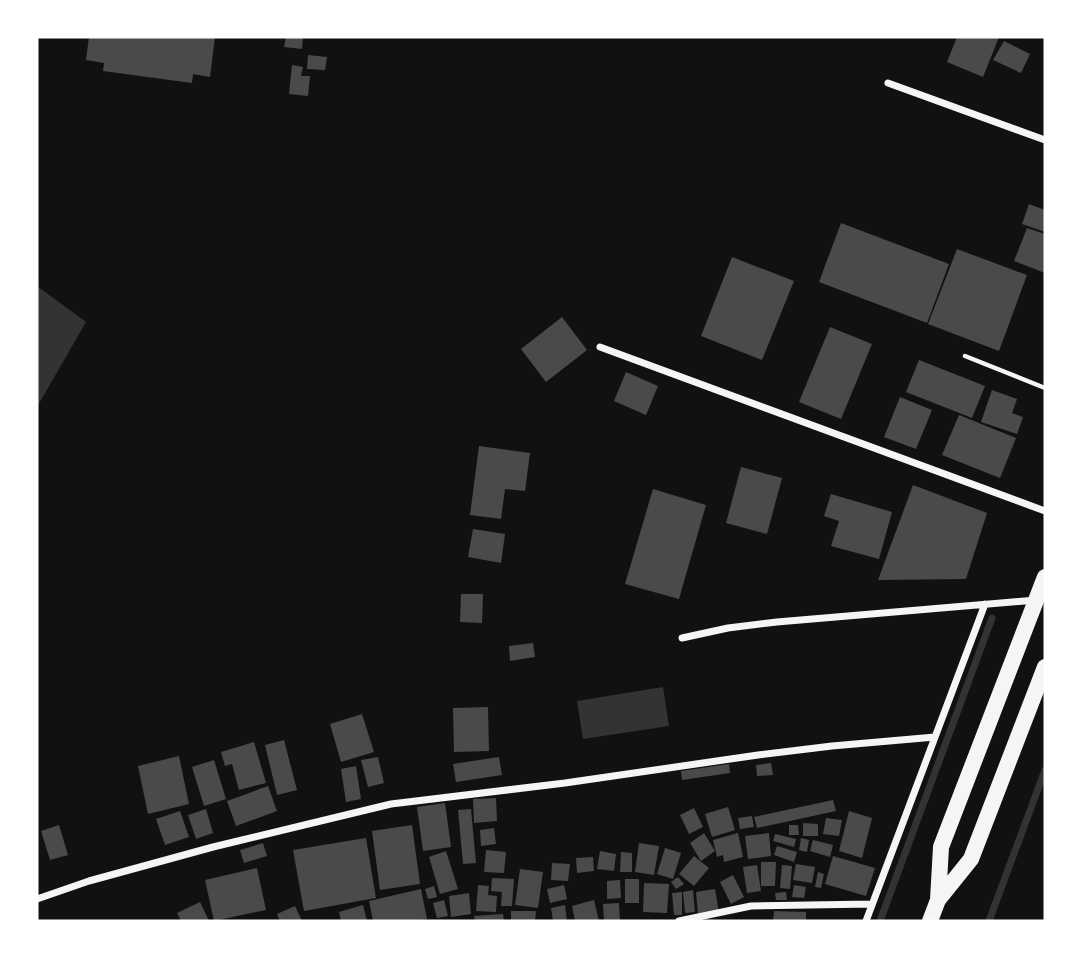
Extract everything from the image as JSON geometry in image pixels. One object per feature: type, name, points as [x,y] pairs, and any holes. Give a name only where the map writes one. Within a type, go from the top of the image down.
[{"type":"main road","points":[[930,921],[938,900],[941,847],[1045,577]]},
{"type":"main road","points":[[938,900],[971,859],[1045,667]]},
{"type":"street","points":[[888,83],[1045,140]]},
{"type":"street","points":[[600,347],[1045,511]]},
{"type":"street","points":[[682,638],[728,628],[777,622],[1036,600]]},
{"type":"street","points":[[866,921],[985,604]]},
{"type":"street","points":[[37,899],[89,881],[213,847],[391,804],[565,783],[771,753],[935,737]]},
{"type":"street","points":[[679,921],[751,906],[872,904]]},
{"type":"lane","points":[[965,356],[1045,388]]},
{"type":"shaded area","points":[[37,286],[86,322],[37,407]]},
{"type":"shaded area","points":[[663,687],[669,726],[583,739],[577,701]]},
{"type":"building","points":[[89,37],[215,37],[210,77],[193,74],[192,83],[103,71],[104,63],[86,60]]},
{"type":"building","points":[[286,37],[303,37],[302,49],[284,47]]},
{"type":"building","points":[[957,37],[999,37],[983,77],[947,62]]},
{"type":"building","points":[[1004,41],[1030,54],[1021,73],[993,60]]},
{"type":"building","points":[[308,55],[327,57],[325,70],[307,69]]},
{"type":"building","points":[[292,65],[303,67],[301,76],[310,76],[308,96],[289,94]]},
{"type":"building","points":[[1029,204],[1045,210],[1045,232],[1022,224]]},
{"type":"building","points":[[841,223],[949,264],[927,323],[819,282]]},
{"type":"building","points":[[1027,228],[1045,234],[1045,273],[1014,261]]},
{"type":"building","points":[[957,249],[1027,275],[999,351],[928,324]]},
{"type":"building","points":[[732,257],[794,281],[762,360],[701,336]]},
{"type":"building","points":[[562,317],[587,350],[546,382],[521,349]]},
{"type":"building","points":[[830,327],[872,344],[841,419],[799,402]]},
{"type":"building","points":[[919,360],[985,386],[972,418],[906,392]]},
{"type":"building","points":[[626,372],[658,386],[646,415],[614,401]]},
{"type":"building","points":[[992,390],[1017,399],[1012,413],[1023,417],[1017,434],[981,422]]},
{"type":"building","points":[[900,397],[932,410],[916,449],[884,437]]},
{"type":"building","points":[[959,415],[1016,438],[1000,478],[942,455]]},
{"type":"building","points":[[479,446],[530,453],[525,491],[505,489],[501,519],[470,515]]},
{"type":"building","points":[[741,467],[782,478],[767,534],[726,523]]},
{"type":"building","points":[[913,485],[987,513],[966,579],[878,580]]},
{"type":"building","points":[[653,489],[706,505],[679,599],[625,584]]},
{"type":"building","points":[[831,494],[892,512],[879,559],[831,546],[839,521],[824,516]]},
{"type":"building","points":[[473,529],[505,534],[501,563],[468,557]]},
{"type":"building","points":[[461,594],[483,594],[482,623],[460,622]]},
{"type":"building","points":[[533,643],[535,657],[510,661],[509,646]]},
{"type":"building","points":[[488,707],[489,751],[454,752],[453,708]]},
{"type":"building","points":[[362,714],[374,752],[341,762],[330,724]]},
{"type":"building","points":[[284,740],[297,790],[277,795],[265,745]]},
{"type":"building","points":[[254,742],[266,783],[239,790],[232,764],[225,766],[221,752]]},
{"type":"building","points":[[179,756],[189,804],[148,814],[138,766]]},
{"type":"building","points":[[378,757],[384,783],[368,787],[361,760]]},
{"type":"building","points":[[499,757],[502,775],[456,782],[453,764]]},
{"type":"building","points":[[214,760],[226,799],[204,806],[192,767]]},
{"type":"building","points":[[771,763],[773,775],[757,776],[756,765]]},
{"type":"building","points":[[729,764],[730,773],[682,780],[681,771]]},
{"type":"building","points":[[356,766],[361,799],[346,802],[341,769]]},
{"type":"building","points":[[268,786],[277,811],[236,826],[227,801]]},
{"type":"building","points":[[496,798],[497,821],[474,823],[473,799]]},
{"type":"building","points":[[833,800],[836,811],[757,828],[754,817]]},
{"type":"building","points":[[445,803],[451,847],[423,851],[417,807]]},
{"type":"building","points":[[728,807],[735,830],[712,837],[705,814]]},
{"type":"building","points":[[694,808],[703,827],[689,834],[680,815]]},
{"type":"building","points":[[206,809],[213,833],[196,839],[188,815]]},
{"type":"building","points":[[471,809],[476,863],[463,864],[458,810]]},
{"type":"building","points":[[180,811],[189,837],[165,845],[156,819]]},
{"type":"building","points":[[849,811],[872,818],[862,858],[839,851]]},
{"type":"building","points":[[752,816],[754,827],[740,829],[738,818]]},
{"type":"building","points":[[826,818],[842,820],[839,836],[823,834]]},
{"type":"building","points":[[803,823],[818,824],[818,836],[803,836]]},
{"type":"building","points":[[59,825],[68,855],[50,860],[41,831]]},
{"type":"building","points":[[412,825],[420,884],[380,890],[372,831]]},
{"type":"building","points":[[789,825],[798,825],[799,835],[789,835]]},
{"type":"building","points":[[494,828],[496,844],[481,846],[480,830]]},
{"type":"building","points":[[704,833],[715,851],[701,861],[690,843]]},
{"type":"building","points":[[738,833],[743,857],[724,862],[723,855],[717,857],[713,840]]},
{"type":"building","points":[[769,833],[771,856],[748,859],[745,836]]},
{"type":"building","points":[[775,834],[796,839],[794,847],[773,841]]},
{"type":"building","points":[[366,838],[376,898],[304,911],[293,850]]},
{"type":"building","points":[[801,838],[809,840],[807,852],[799,850]]},
{"type":"building","points":[[813,840],[833,845],[830,857],[810,851]]},
{"type":"building","points":[[263,843],[267,856],[244,863],[240,850]]},
{"type":"building","points":[[639,843],[659,846],[654,875],[635,872]]},
{"type":"building","points":[[777,846],[797,852],[794,862],[774,855]]},
{"type":"building","points":[[665,848],[681,853],[673,879],[657,874]]},
{"type":"building","points":[[486,850],[506,852],[504,873],[484,872]]},
{"type":"building","points":[[446,851],[458,889],[440,894],[429,857]]},
{"type":"building","points":[[600,851],[616,854],[614,871],[597,869]]},
{"type":"building","points":[[621,852],[632,853],[632,872],[620,872]]},
{"type":"building","points":[[694,856],[709,868],[694,886],[679,874]]},
{"type":"building","points":[[833,856],[875,868],[866,896],[825,884]]},
{"type":"building","points":[[593,857],[594,871],[577,873],[576,858]]},
{"type":"building","points":[[761,862],[776,862],[775,886],[761,886]]},
{"type":"building","points":[[552,863],[570,864],[568,881],[551,880]]},
{"type":"building","points":[[796,864],[815,867],[812,883],[793,880]]},
{"type":"building","points":[[757,865],[761,891],[747,893],[743,867]]},
{"type":"building","points":[[782,865],[792,866],[790,889],[780,888]]},
{"type":"building","points":[[257,868],[266,910],[214,921],[205,880]]},
{"type":"building","points":[[520,869],[543,872],[538,908],[515,905]]},
{"type":"building","points":[[818,872],[824,874],[821,888],[815,887]]},
{"type":"building","points":[[733,875],[744,897],[731,904],[720,882]]},
{"type":"building","points":[[678,877],[684,884],[676,889],[671,882]]},
{"type":"building","points":[[492,878],[514,879],[512,906],[501,906],[502,892],[491,891]]},
{"type":"building","points":[[625,879],[639,879],[639,903],[625,903]]},
{"type":"building","points":[[620,880],[621,898],[607,899],[607,881]]},
{"type":"building","points":[[644,883],[669,884],[667,913],[643,912]]},
{"type":"building","points":[[478,885],[489,886],[488,895],[497,896],[496,912],[476,911]]},
{"type":"building","points":[[564,885],[567,899],[550,903],[547,889]]},
{"type":"building","points":[[794,885],[806,887],[804,898],[792,897]]},
{"type":"building","points":[[434,886],[437,897],[428,899],[425,889]]},
{"type":"building","points":[[421,889],[427,919],[373,921],[369,901]]},
{"type":"building","points":[[715,889],[719,913],[698,914],[696,892]]},
{"type":"building","points":[[693,890],[695,912],[685,913],[683,892]]},
{"type":"building","points":[[682,892],[682,915],[674,915],[672,893]]},
{"type":"building","points":[[786,892],[787,900],[776,900],[775,893]]},
{"type":"building","points":[[469,893],[471,914],[451,917],[449,896]]},
{"type":"building","points":[[444,900],[448,916],[437,918],[433,903]]},
{"type":"building","points":[[594,900],[599,921],[575,921],[572,906]]},
{"type":"building","points":[[200,902],[209,921],[181,921],[177,913]]},
{"type":"building","points":[[619,903],[620,921],[604,921],[603,904]]},
{"type":"building","points":[[363,905],[367,921],[341,921],[339,912]]},
{"type":"building","points":[[565,905],[567,921],[553,921],[551,908]]},
{"type":"building","points":[[295,906],[302,921],[280,921],[277,914]]},
{"type":"building","points":[[511,911],[536,911],[535,921],[511,921]]},
{"type":"building","points":[[774,911],[806,912],[806,921],[773,921]]},
{"type":"building","points":[[503,914],[504,921],[475,921],[474,916]]},
{"type":"waterway","points":[[880,921],[992,618]]},
{"type":"waterway","points":[[989,921],[1045,770]]}]
